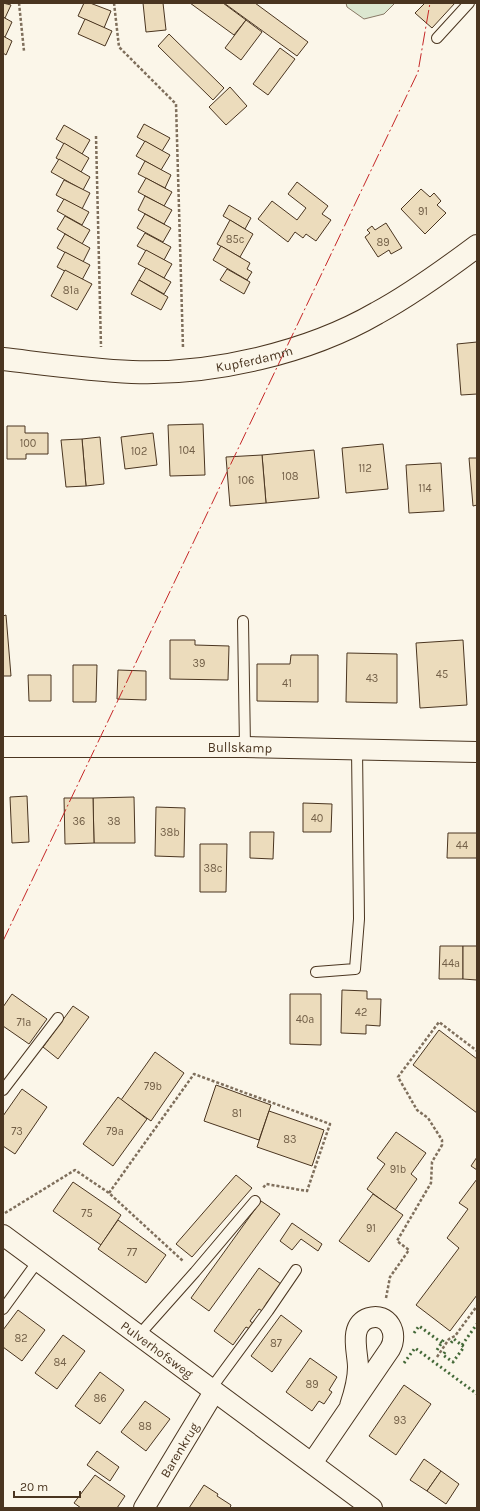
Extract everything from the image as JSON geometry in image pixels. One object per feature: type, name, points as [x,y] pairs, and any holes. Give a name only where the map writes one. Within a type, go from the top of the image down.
[{"type":"street","name":"Kupferdamm","points":[[3,359],[50,365],[133,372],[213,367],[277,354],[313,342],[376,314],[417,289],[477,246]]},
{"type":"street","name":"Bullskamp","points":[[3,747],[245,747],[477,752]]},
{"type":"street","name":"Pulverhofsweg","points":[[3,1235],[372,1508]]},
{"type":"street","name":"Barenkrug","points":[[144,1508],[212,1391]]},
{"type":"street","points":[[312,1463],[350,1406]]},
{"type":"lane","points":[[437,38],[469,3]]},
{"type":"lane","points":[[243,621],[245,747]]},
{"type":"lane","points":[[316,972],[355,969],[359,919],[358,749]]},
{"type":"lane","points":[[3,1090],[58,1018]]},
{"type":"lane","points":[[139,1336],[255,1201]]},
{"type":"lane","points":[[3,1309],[38,1261]]},
{"type":"lane","points":[[212,1391],[296,1270]]},
{"type":"path","points":[[19,3],[24,51]]},
{"type":"path","points":[[114,3],[119,47],[176,104],[183,354]]},
{"type":"path","points":[[96,136],[101,354]]},
{"type":"path","points":[[386,1299],[390,1277],[409,1250],[397,1241],[431,1183],[432,1162],[442,1145],[442,1140],[428,1118],[417,1110],[398,1077],[439,1022],[477,1051]]},
{"type":"path","points":[[109,1193],[194,1074],[330,1124],[307,1191],[266,1184],[255,1201]]},
{"type":"path","points":[[5,1213],[75,1170],[109,1193],[195,1272]]},
{"type":"path","points":[[437,1356],[449,1339],[455,1336],[476,1308]]},
{"type":"green space","points":[[346,3],[395,3],[384,14],[364,19],[347,7]]},
{"type":"building","points":[[3,3],[11,5],[5,18],[3,17]]},
{"type":"building","points":[[84,3],[90,3],[111,11],[104,28],[78,16]]},
{"type":"building","points":[[143,3],[163,3],[166,30],[146,32]]},
{"type":"building","points":[[190,3],[223,3],[246,20],[234,35]]},
{"type":"building","points":[[224,3],[255,3],[308,42],[297,56]]},
{"type":"building","points":[[425,3],[455,3],[432,28],[415,13]]},
{"type":"building","points":[[3,17],[12,22],[5,37],[3,36]]},
{"type":"building","points":[[85,19],[112,31],[105,46],[78,34]]},
{"type":"building","points":[[246,20],[262,32],[241,60],[225,48]]},
{"type":"building","points":[[169,34],[224,88],[213,100],[158,46]]},
{"type":"building","points":[[3,36],[12,41],[6,55],[3,53]]},
{"type":"building","points":[[280,48],[295,59],[268,95],[253,84]]},
{"type":"building","points":[[230,87],[247,106],[226,125],[209,107]]},
{"type":"building","points":[[144,124],[170,138],[162,151],[137,137]]},
{"type":"building","points":[[64,125],[90,140],[82,154],[56,139]]},
{"type":"building","points":[[145,141],[170,155],[161,170],[136,156]]},
{"type":"building","points":[[64,143],[89,158],[81,172],[56,158]]},
{"type":"building","points":[[59,159],[90,177],[83,190],[51,172]]},
{"type":"building","points":[[145,161],[171,175],[165,188],[138,174]]},
{"type":"building","points":[[146,178],[172,192],[164,206],[138,192]]},
{"type":"building","points":[[64,180],[90,193],[82,209],[56,195]]},
{"type":"building","points":[[297,182],[328,206],[322,214],[331,220],[316,241],[306,234],[303,238],[295,232],[288,242],[258,219],[272,201],[297,220],[306,208],[288,194]]},
{"type":"building","points":[[421,189],[430,197],[434,193],[441,201],[437,205],[446,213],[425,234],[401,209]]},
{"type":"building","points":[[145,196],[172,210],[164,224],[138,210]]},
{"type":"building","points":[[64,199],[89,212],[82,225],[57,211]]},
{"type":"building","points":[[229,205],[251,218],[245,229],[223,216]]},
{"type":"building","points":[[145,214],[171,228],[163,242],[137,228]]},
{"type":"building","points":[[65,216],[90,230],[82,244],[57,229]]},
{"type":"building","points":[[230,220],[253,234],[240,257],[217,244]]},
{"type":"building","points":[[386,223],[402,248],[391,254],[389,250],[378,257],[365,237],[370,233],[367,230],[372,226],[375,230]]},
{"type":"building","points":[[145,233],[171,247],[164,260],[137,246]]},
{"type":"building","points":[[65,234],[90,248],[83,262],[57,248]]},
{"type":"building","points":[[221,246],[250,263],[247,269],[252,272],[247,280],[213,260]]},
{"type":"building","points":[[146,250],[172,264],[164,278],[138,264]]},
{"type":"building","points":[[65,252],[90,265],[82,280],[57,267]]},
{"type":"building","points":[[146,268],[171,282],[164,294],[139,280]]},
{"type":"building","points":[[227,269],[250,282],[244,294],[220,280]]},
{"type":"building","points":[[65,270],[92,284],[77,310],[51,296]]},
{"type":"building","points":[[139,280],[168,297],[161,310],[131,294]]},
{"type":"building","points":[[477,342],[477,394],[461,395],[457,344]]},
{"type":"building","points":[[203,424],[205,475],[170,476],[168,425]]},
{"type":"building","points":[[7,426],[25,426],[25,433],[48,433],[48,454],[26,454],[26,459],[7,459]]},
{"type":"building","points":[[153,433],[157,465],[125,469],[121,437]]},
{"type":"building","points":[[100,437],[104,484],[86,486],[82,439]]},
{"type":"building","points":[[82,439],[86,486],[66,487],[61,440]]},
{"type":"building","points":[[383,444],[388,489],[346,493],[342,448]]},
{"type":"building","points":[[314,450],[319,498],[266,503],[262,455]]},
{"type":"building","points":[[262,455],[266,503],[230,506],[226,457]]},
{"type":"building","points":[[469,458],[477,458],[477,505],[473,506]]},
{"type":"building","points":[[441,463],[444,511],[409,513],[406,465]]},
{"type":"building","points":[[6,615],[11,676],[3,676],[3,616]]},
{"type":"building","points":[[170,640],[195,640],[195,645],[229,646],[228,680],[170,679]]},
{"type":"building","points":[[463,640],[467,705],[420,708],[416,643]]},
{"type":"building","points":[[347,653],[397,654],[397,703],[346,702]]},
{"type":"building","points":[[291,655],[318,655],[318,702],[257,701],[257,664],[290,664]]},
{"type":"building","points":[[73,665],[97,665],[96,702],[73,702]]},
{"type":"building","points":[[118,670],[146,671],[146,700],[117,699]]},
{"type":"building","points":[[28,675],[51,675],[51,701],[29,701]]},
{"type":"building","points":[[27,796],[29,842],[12,843],[10,797]]},
{"type":"building","points":[[134,797],[135,843],[94,843],[93,798]]},
{"type":"building","points":[[64,798],[93,798],[94,843],[65,844]]},
{"type":"building","points":[[303,803],[332,804],[331,832],[303,832]]},
{"type":"building","points":[[156,807],[185,808],[184,857],[155,856]]},
{"type":"building","points":[[250,832],[274,832],[273,859],[250,858]]},
{"type":"building","points":[[448,833],[477,833],[477,858],[447,858]]},
{"type":"building","points":[[200,844],[227,844],[226,892],[200,892]]},
{"type":"building","points":[[440,946],[463,946],[463,979],[439,979]]},
{"type":"building","points":[[463,946],[477,946],[477,980],[463,979]]},
{"type":"building","points":[[342,990],[367,991],[367,999],[381,999],[380,1026],[366,1025],[366,1034],[341,1033]]},
{"type":"building","points":[[12,994],[47,1019],[29,1044],[3,1026],[3,1007]]},
{"type":"building","points":[[290,994],[321,994],[321,1045],[290,1044]]},
{"type":"building","points":[[73,1006],[89,1017],[58,1059],[43,1047]]},
{"type":"building","points":[[439,1030],[477,1059],[477,1113],[413,1065]]},
{"type":"building","points":[[155,1052],[184,1073],[151,1121],[121,1100]]},
{"type":"building","points":[[216,1085],[271,1105],[259,1140],[204,1121]]},
{"type":"building","points":[[22,1089],[47,1107],[15,1154],[3,1146],[3,1116]]},
{"type":"building","points":[[118,1097],[147,1119],[113,1166],[83,1144]]},
{"type":"building","points":[[269,1111],[324,1130],[312,1166],[257,1147]]},
{"type":"building","points":[[396,1132],[426,1153],[411,1174],[417,1179],[395,1210],[367,1189],[385,1164],[377,1158]]},
{"type":"building","points":[[477,1157],[477,1170],[471,1166]]},
{"type":"building","points":[[236,1175],[252,1188],[192,1257],[176,1244]]},
{"type":"building","points":[[477,1179],[477,1295],[450,1331],[416,1305],[459,1248],[447,1238],[468,1209],[459,1203]]},
{"type":"building","points":[[73,1182],[121,1215],[101,1245],[53,1211]]},
{"type":"building","points":[[373,1194],[403,1215],[369,1262],[339,1241]]},
{"type":"building","points":[[261,1201],[280,1214],[209,1311],[191,1298]]},
{"type":"building","points":[[118,1220],[166,1255],[146,1283],[98,1249]]},
{"type":"building","points":[[292,1223],[322,1244],[318,1251],[301,1239],[292,1250],[280,1241]]},
{"type":"building","points":[[259,1268],[281,1284],[266,1304],[268,1306],[264,1312],[259,1309],[250,1321],[254,1324],[250,1329],[246,1327],[233,1345],[214,1331]]},
{"type":"building","points":[[18,1310],[45,1330],[22,1361],[3,1347],[3,1330]]},
{"type":"building","points":[[281,1315],[302,1331],[272,1372],[251,1356]]},
{"type":"building","points":[[63,1335],[85,1351],[57,1389],[35,1373]]},
{"type":"building","points":[[310,1358],[337,1377],[329,1390],[332,1392],[324,1404],[319,1401],[312,1411],[286,1392]]},
{"type":"building","points":[[100,1372],[124,1390],[100,1424],[75,1406]]},
{"type":"building","points":[[404,1385],[431,1404],[396,1455],[369,1436]]},
{"type":"building","points":[[145,1401],[170,1419],[146,1451],[121,1432]]},
{"type":"building","points":[[97,1451],[119,1467],[110,1481],[87,1465]]},
{"type":"building","points":[[424,1459],[441,1471],[427,1491],[410,1480]]},
{"type":"building","points":[[441,1471],[459,1484],[446,1504],[427,1491]]},
{"type":"building","points":[[95,1475],[125,1496],[117,1508],[81,1508],[74,1503]]},
{"type":"building","points":[[204,1485],[231,1505],[230,1508],[189,1508]]},
{"type":"hedge","points":[[462,1345],[477,1324]]},
{"type":"hedge","points":[[414,1333],[419,1326],[442,1343]]},
{"type":"hedge","points":[[437,1350],[444,1339]]},
{"type":"hedge","points":[[445,1352],[443,1355],[453,1362],[464,1347],[454,1339],[450,1344]]},
{"type":"hedge","points":[[404,1363],[415,1348],[477,1394]]},
{"type":"power","points":[[3,941],[418,72],[430,3]]}]
